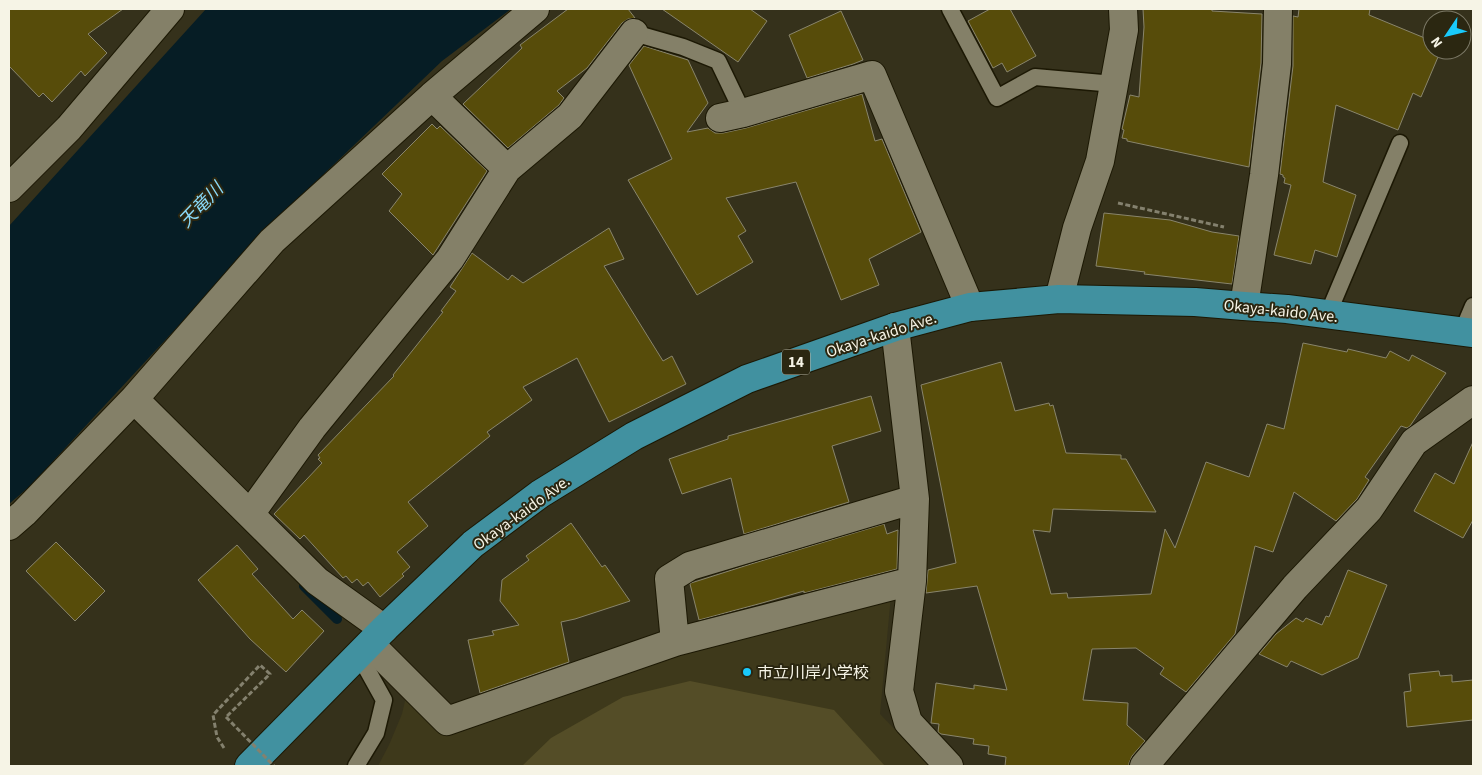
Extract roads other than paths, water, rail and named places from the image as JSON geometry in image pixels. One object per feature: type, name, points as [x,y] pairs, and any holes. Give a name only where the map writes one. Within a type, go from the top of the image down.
[{"type":"main road","name":"Okaya-kaido Ave.","points":[[238,761],[371,643],[474,544],[540,494],[634,436],[747,379],[895,328],[970,307],[1059,299],[1195,302],[1244,306],[1328,314],[1468,333]]},
{"type":"street","points":[[9,188],[69,128],[170,9]]},
{"type":"street","points":[[9,526],[24,513],[134,399],[272,241],[432,96],[535,9]]},
{"type":"street","points":[[1059,299],[1077,228],[1100,161],[1124,30],[1123,9]]},
{"type":"street","points":[[1244,306],[1264,175],[1277,64],[1278,9]]},
{"type":"street","points":[[250,514],[312,428],[450,259],[507,169],[570,116],[634,33]]},
{"type":"street","points":[[732,116],[872,75],[970,307]]},
{"type":"street","points":[[432,96],[507,169]]},
{"type":"street","points":[[895,328],[915,499],[912,581],[899,691],[908,722],[948,766]]},
{"type":"street","points":[[134,399],[317,581],[371,643],[446,721],[675,642],[912,581]]},
{"type":"street","points":[[1144,766],[1295,588],[1369,509],[1414,442],[1473,400]]},
{"type":"street","points":[[675,642],[669,579],[690,566],[915,499]]},
{"type":"lane","points":[[950,9],[997,98],[1035,78],[1114,84]]},
{"type":"lane","points":[[634,33],[682,47],[718,61],[732,116]]},
{"type":"lane","points":[[1328,314],[1400,143]]},
{"type":"lane","points":[[1468,333],[1473,306]]},
{"type":"lane","points":[[356,766],[376,733],[384,700],[371,643]]},
{"type":"water","name":"天竜川","points":[[206,9],[511,9],[442,61],[282,214],[30,486],[9,504],[9,226]]},
{"type":"waterway","points":[[304,586],[337,619]]},
{"type":"place","name":"市立川岸小学校","points":[[747,672]]}]
